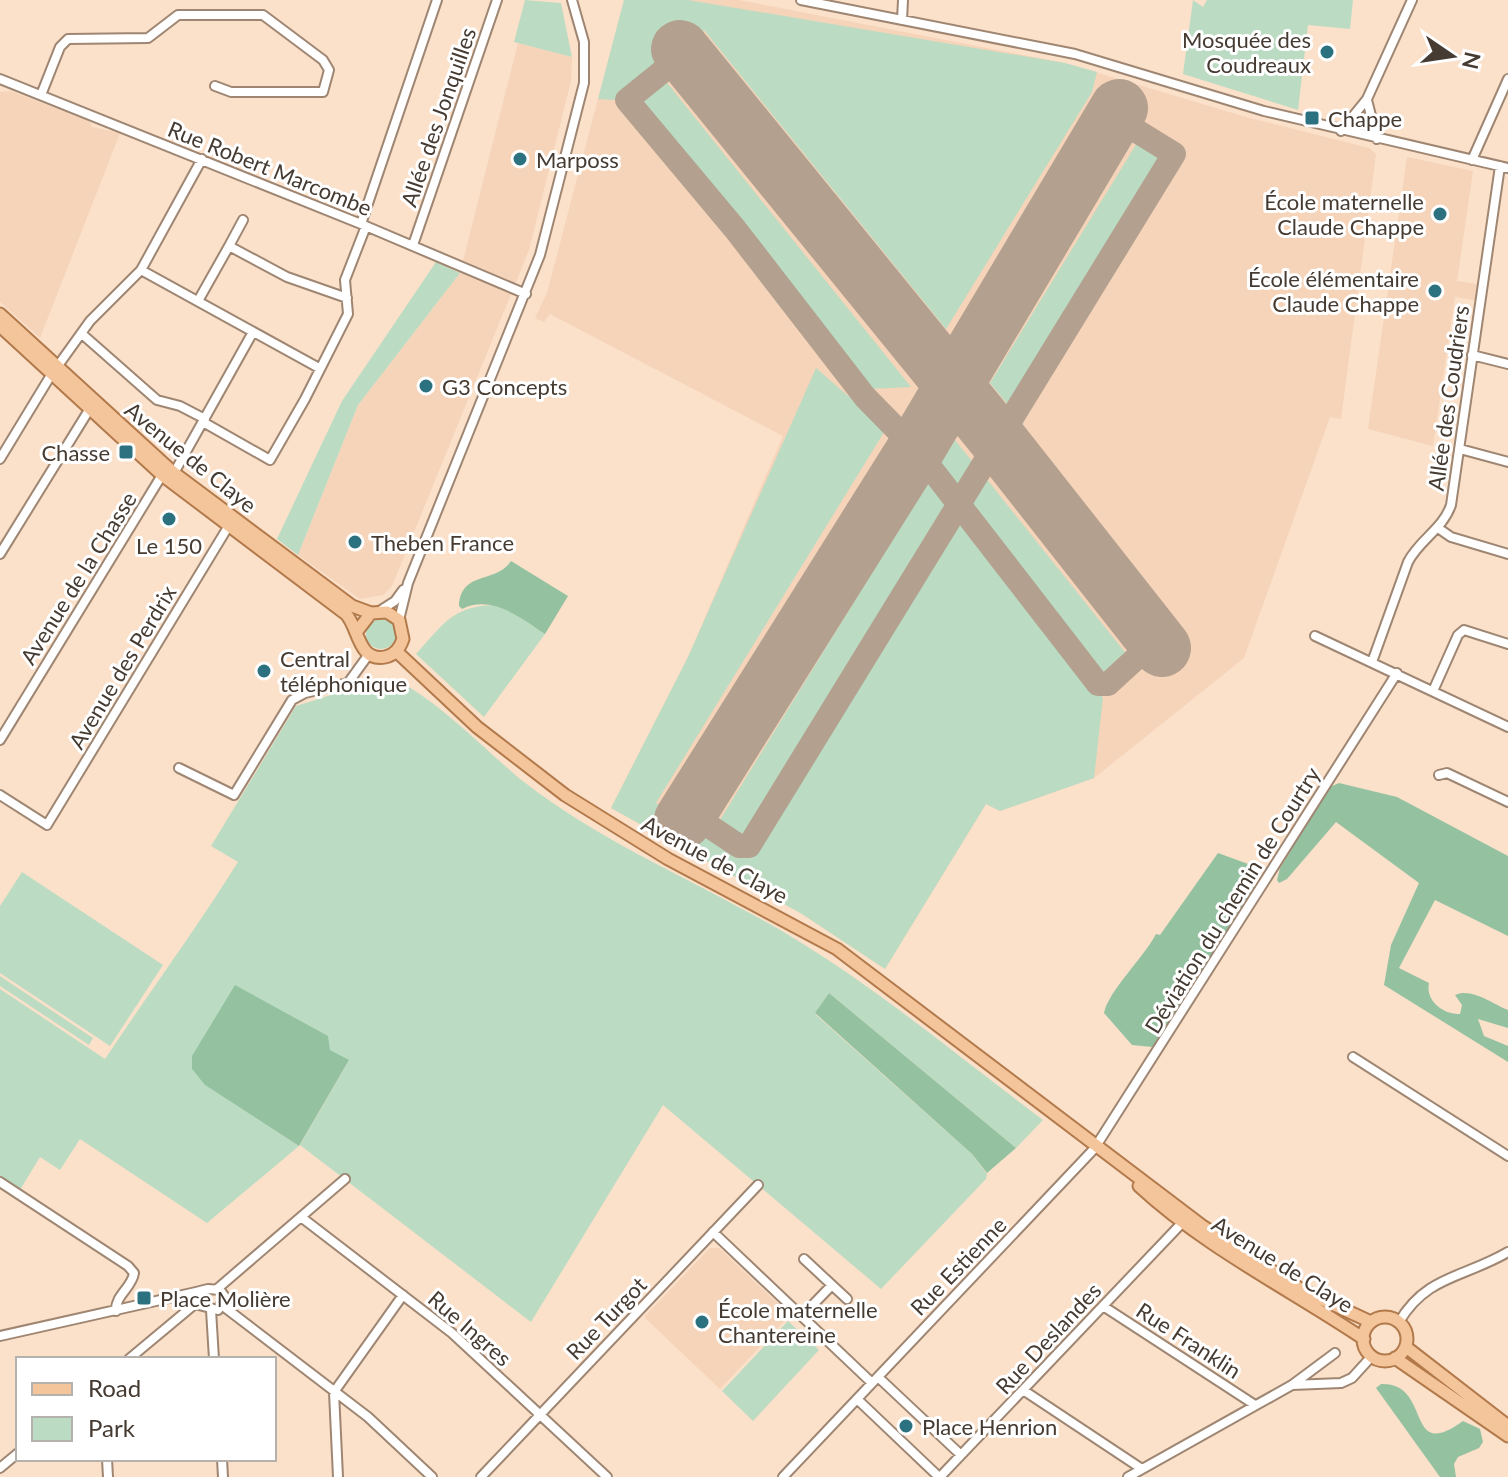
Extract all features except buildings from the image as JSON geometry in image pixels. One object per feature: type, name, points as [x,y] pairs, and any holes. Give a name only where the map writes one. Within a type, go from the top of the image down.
[{"type":"main road","name":"Avenue de Claye","points":[[0,314],[89,410],[168,474],[352,606],[399,620]]},
{"type":"main road","name":"Avenue de Claye","points":[[0,326],[228,527],[346,614],[358,630],[359,644],[369,654]]},
{"type":"main road","points":[[358,630],[376,612]]},
{"type":"main road","points":[[369,654],[386,657],[396,651],[403,639],[399,620]]},
{"type":"main road","name":"Avenue de Claye","points":[[396,651],[477,727],[565,795],[668,859],[837,949],[1095,1148],[1227,1243],[1302,1290],[1371,1322]]},
{"type":"main road","name":"Avenue de Claye","points":[[1095,1148],[1181,1224],[1364,1339],[1372,1356]]},
{"type":"main road","name":"Avenue de Claye","points":[[1181,1224],[1188,1222],[1227,1243]]},
{"type":"main road","name":"Avenue de Claye","points":[[1364,1339],[1371,1322],[1382,1317],[1399,1322]]},
{"type":"main road","points":[[1372,1356],[1386,1361],[1395,1358],[1406,1347],[1407,1338],[1399,1322]]},
{"type":"main road","points":[[1406,1347],[1508,1426]]},
{"type":"main road","points":[[1395,1358],[1508,1436]]},
{"type":"street","points":[[82,334],[157,400],[180,406],[270,460],[348,314],[345,280],[437,0]]},
{"type":"street","name":"Allée des Jonquilles","points":[[413,245],[497,0]]},
{"type":"street","points":[[399,620],[408,583],[540,255],[584,83],[584,42],[572,0]]},
{"type":"street","points":[[801,0],[1101,60],[1264,111],[1504,167]]},
{"type":"street","points":[[902,20],[903,0]]},
{"type":"street","points":[[1341,131],[1367,99],[1412,0]]},
{"type":"street","points":[[41,95],[60,47],[68,39],[148,38],[178,15],[263,15],[323,60],[329,70],[327,88],[323,92],[231,92],[215,86]]},
{"type":"street","name":"Rue Robert Marcombe","points":[[0,79],[413,245],[526,294]]},
{"type":"street","points":[[1472,160],[1508,79]]},
{"type":"street","points":[[1367,99],[1377,139]]},
{"type":"street","points":[[1357,115],[1371,119]]},
{"type":"street","points":[[0,459],[54,371],[82,334],[141,270],[202,159]]},
{"type":"street","name":"Allée des Coudriers","points":[[1372,662],[1408,562],[1416,547],[1438,528],[1451,505],[1472,355],[1504,167]]},
{"type":"street","points":[[198,301],[243,220]]},
{"type":"street","points":[[229,246],[247,252],[287,277],[347,298]]},
{"type":"street","points":[[141,270],[319,368]]},
{"type":"street","name":"Avenue de la Chasse","points":[[0,740],[204,420],[253,332]]},
{"type":"street","points":[[1472,355],[1508,364]]},
{"type":"street","points":[[0,554],[89,410]]},
{"type":"street","points":[[1460,449],[1508,462]]},
{"type":"street","name":"Avenue des Perdrix","points":[[0,795],[47,825],[228,527]]},
{"type":"street","points":[[1438,528],[1451,537],[1508,554]]},
{"type":"street","points":[[376,612],[395,601],[408,583]]},
{"type":"street","points":[[1433,691],[1458,635],[1464,630],[1508,644]]},
{"type":"street","points":[[1315,636],[1508,727]]},
{"type":"street","points":[[179,768],[234,795],[292,700],[305,693],[348,683],[369,654]]},
{"type":"street","name":"Déviation du chemin de Courtry","points":[[1095,1148],[1397,673]]},
{"type":"street","points":[[1439,775],[1447,773],[1508,802]]},
{"type":"street","points":[[1353,1057],[1508,1156]]},
{"type":"street","name":"Rue Estienne","points":[[783,1477],[1095,1148]]},
{"type":"street","points":[[131,1357],[195,1300],[217,1289],[345,1179]]},
{"type":"street","points":[[0,1182],[128,1266],[134,1273],[133,1280],[119,1297],[116,1311]]},
{"type":"street","name":"Rue Turgot","points":[[481,1477],[758,1185]]},
{"type":"street","name":"Rue Ingres","points":[[301,1217],[452,1333],[607,1477]]},
{"type":"street","name":"Rue Deslandes","points":[[939,1477],[1181,1224]]},
{"type":"street","points":[[713,1232],[802,1316],[961,1455]]},
{"type":"street","points":[[1399,1322],[1416,1296],[1432,1286],[1485,1266],[1508,1252]]},
{"type":"street","points":[[804,1259],[847,1299]]},
{"type":"street","points":[[802,1316],[832,1285]]},
{"type":"street","points":[[217,1289],[225,1297],[223,1306]]},
{"type":"street","points":[[338,1477],[334,1392],[403,1295]]},
{"type":"street","points":[[0,1336],[169,1299],[195,1300],[211,1310]]},
{"type":"street","points":[[211,1310],[223,1306]]},
{"type":"street","points":[[223,1306],[368,1417],[432,1477]]},
{"type":"street","name":"Rue Franklin","points":[[1103,1306],[1255,1405]]},
{"type":"street","points":[[211,1310],[214,1357]]},
{"type":"street","points":[[1128,1477],[1292,1385],[1335,1353]]},
{"type":"street","points":[[1292,1385],[1341,1383],[1352,1378],[1372,1356]]},
{"type":"street","points":[[1023,1390],[1142,1469]]},
{"type":"street","points":[[857,1399],[939,1477]]},
{"type":"street","points":[[0,1473],[16,1455]]},
{"type":"shaded area","points":[[624,0],[739,0],[1065,63],[1246,117],[1369,148],[1376,154],[1341,419],[1330,417],[1244,658],[1094,778],[1000,811],[986,804],[885,969],[802,914],[611,808],[688,657],[783,436],[550,314],[544,322],[535,318],[547,293]]},
{"type":"shaded area","points":[[518,43],[572,57],[571,81],[529,250],[392,586],[383,595],[360,599],[298,555],[358,405],[460,273]]},
{"type":"shaded area","points":[[10,91],[89,121],[92,127],[120,133],[40,338],[0,302],[0,92]]},
{"type":"shaded area","points":[[1407,157],[1473,171],[1457,281],[1477,284],[1475,300],[1455,297],[1433,446],[1368,429]]},
{"type":"shaded area","points":[[710,1248],[719,1248],[790,1315],[720,1389],[644,1317]]},
{"type":"green space","points":[[525,0],[561,3],[572,57],[514,42]]},
{"type":"green space","points":[[624,0],[688,0],[1065,63],[1097,72],[1092,92],[946,329],[704,30],[614,100],[598,99]]},
{"type":"green space","points":[[1193,0],[1203,7],[1207,0],[1353,0],[1350,29],[1308,25],[1298,110],[1183,74]]},
{"type":"green space","points":[[664,79],[911,387],[870,389],[639,101]]},
{"type":"green space","points":[[1140,138],[1165,155],[1010,407],[990,383]]},
{"type":"green space","points":[[436,262],[460,273],[358,405],[298,555],[277,539],[342,401]]},
{"type":"green space","points":[[816,368],[886,429],[656,803],[738,853],[745,856],[758,847],[958,517],[1103,698],[1094,778],[1000,811],[986,804],[885,969],[802,914],[611,808],[688,657]]},
{"type":"green space","points":[[955,440],[976,466],[956,497],[937,469]]},
{"type":"green space","points":[[985,477],[1128,656],[1104,677],[966,509]]},
{"type":"green space","points":[[929,480],[949,507],[746,839],[718,823]]},
{"type":"green space","points":[[511,561],[568,596],[545,634],[516,615],[495,606],[473,605],[462,609],[459,606],[466,587],[497,573]]},
{"type":"green space","points":[[494,605],[513,612],[545,634],[484,717],[416,654],[441,626],[458,613]]},
{"type":"green space","points":[[381,619],[392,623],[396,634],[392,645],[381,649],[370,645],[366,634],[370,623]]},
{"type":"green space","points":[[385,678],[417,692],[524,782],[587,825],[754,915],[820,955],[885,1000],[1043,1120],[1016,1148],[829,993],[815,1014],[972,1154],[987,1174],[986,1179],[881,1289],[663,1105],[531,1322],[300,1145],[349,1060],[206,1085],[299,1146],[207,1223],[80,1139],[60,1170],[40,1157],[20,1190],[0,1177],[0,989],[105,1059],[238,862],[211,846],[296,706]]},
{"type":"green space","points":[[1339,783],[1397,797],[1508,856],[1508,936],[1435,900],[1399,968],[1429,983],[1433,1001],[1448,1012],[1460,1014],[1462,1005],[1455,995],[1461,993],[1475,995],[1508,1010],[1508,1028],[1478,1019],[1484,1036],[1508,1046],[1508,1062],[1384,985],[1391,945],[1419,883],[1336,822],[1287,879],[1279,883],[1277,880],[1280,868],[1330,787]]},
{"type":"green space","points":[[1218,853],[1251,865],[1256,895],[1187,991],[1181,1014],[1170,1031],[1152,1047],[1132,1045],[1104,1013],[1107,1004]]},
{"type":"green space","points":[[22,872],[163,965],[110,1046],[0,973],[0,906]]},
{"type":"green space","points":[[0,976],[93,1038],[89,1045],[0,986]]},
{"type":"green space","points":[[235,985],[328,1036],[330,1050],[349,1060],[299,1146],[205,1085],[192,1069],[192,1056]]},
{"type":"green space","points":[[829,993],[1016,1148],[987,1173],[972,1154],[815,1013]]},
{"type":"green space","points":[[788,1321],[819,1350],[753,1421],[722,1391]]},
{"type":"green space","points":[[1381,1384],[1397,1387],[1407,1395],[1425,1428],[1433,1433],[1445,1432],[1463,1421],[1480,1429],[1483,1442],[1479,1448],[1458,1457],[1454,1464],[1456,1477],[1440,1477],[1376,1388]]},
{"type":"taxiway","points":[[684,54],[627,100],[735,229],[865,397],[916,449],[1098,684],[1108,684],[1156,640]]},
{"type":"taxiway","points":[[688,812],[739,846],[749,846],[1174,154],[1114,117]]},
{"type":"runway","points":[[680,49],[999,441],[1162,648]]},
{"type":"runway","points":[[683,820],[916,449],[1119,108]]},
{"type":"place","name":"Mosquée des Coudreaux","points":[[1327,52]]},
{"type":"place","name":"Chappe","points":[[1312,118]]},
{"type":"place","name":"Marposs","points":[[520,159]]},
{"type":"place","name":"École maternelle Claude Chappe","points":[[1440,214]]},
{"type":"place","name":"École élémentaire Claude Chappe","points":[[1435,291]]},
{"type":"place","name":"G3 Concepts","points":[[426,386]]},
{"type":"place","name":"Chasse","points":[[126,452]]},
{"type":"place","name":"Le 150","points":[[169,519]]},
{"type":"place","name":"Theben France","points":[[355,542]]},
{"type":"place","name":"Central téléphonique","points":[[264,671]]},
{"type":"place","name":"Place Molière","points":[[144,1298]]},
{"type":"place","name":"École maternelle Chantereine","points":[[702,1322]]},
{"type":"place","name":"Place Henrion","points":[[906,1426]]}]
